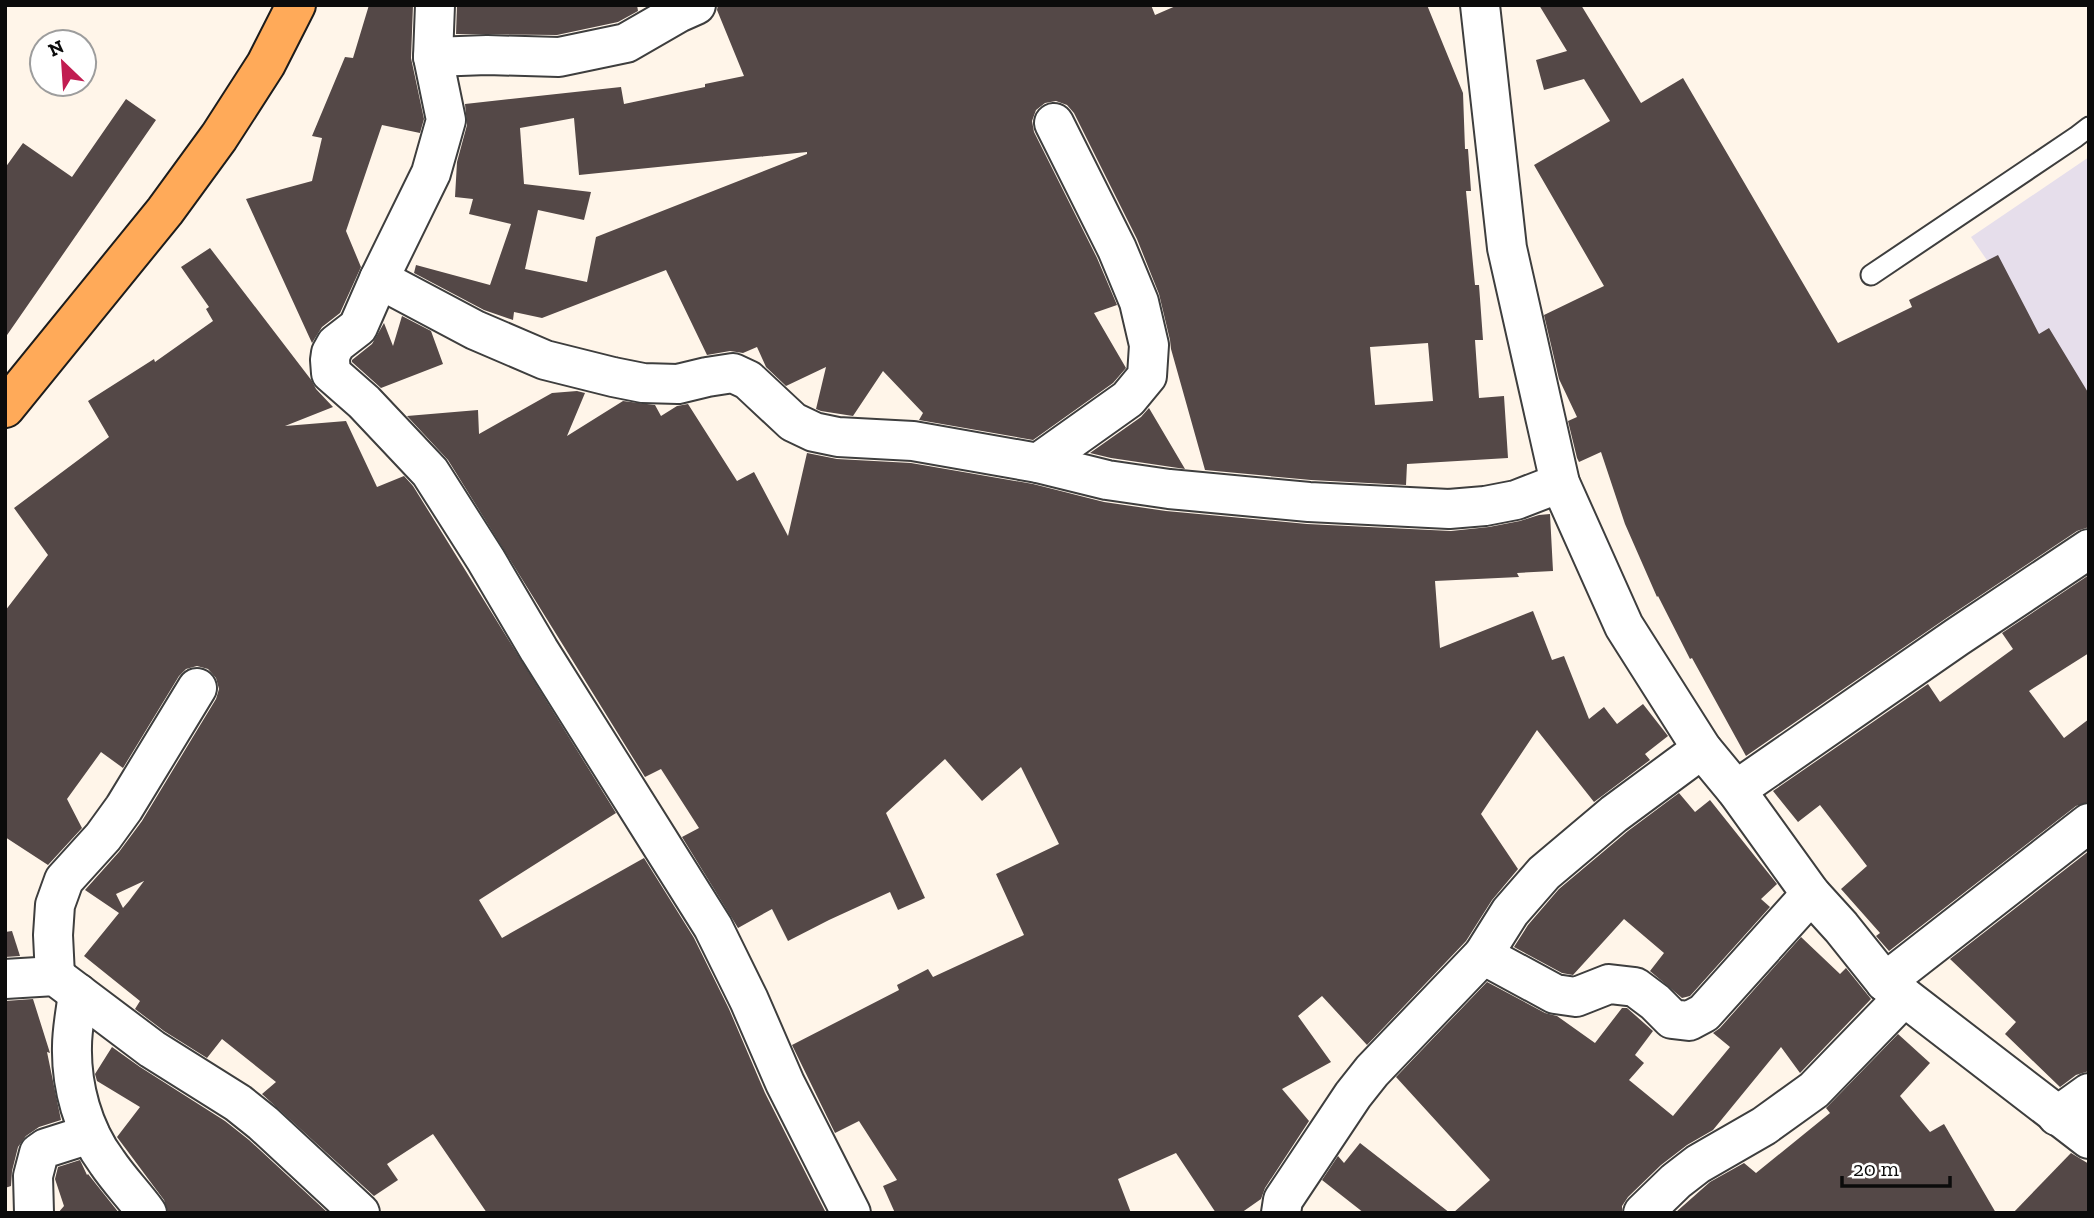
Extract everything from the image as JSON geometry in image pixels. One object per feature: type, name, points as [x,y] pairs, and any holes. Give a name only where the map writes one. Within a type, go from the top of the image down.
[{"type":"main road","points":[[5,408],[165,211],[219,137],[266,64],[296,5]]},
{"type":"street","points":[[435,5],[433,57],[446,120],[431,173],[358,327],[336,344],[331,353],[331,373],[364,402],[430,472],[486,560],[538,650],[713,927],[750,1000],[785,1083],[851,1213]]},
{"type":"street","points":[[433,57],[559,57],[626,43],[696,5]]},
{"type":"street","points":[[1480,5],[1507,248],[1560,483],[1624,626],[1702,749],[1736,790],[1811,894],[1894,990],[2089,1139]]},
{"type":"street","points":[[1038,463],[1128,399],[1147,376],[1149,345],[1139,302],[1117,249],[1054,123]]},
{"type":"street","points":[[379,279],[475,330],[545,360],[643,383],[678,384],[707,376],[733,373],[748,380],[793,422],[814,432],[838,437],[913,441],[1038,463],[1107,480],[1168,489],[1309,502],[1449,509],[1516,500],[1560,483]]},
{"type":"street","points":[[1736,790],[2089,549]]},
{"type":"street","points":[[147,1213],[106,1162],[90,1135],[78,1102],[66,985],[53,934],[55,905],[64,880],[103,837],[124,808],[197,688]]},
{"type":"street","points":[[1281,1213],[1283,1200],[1353,1095],[1372,1071],[1483,955],[1510,912],[1544,873],[1614,814],[1702,749]]},
{"type":"street","points":[[1643,1213],[1698,1164],[1764,1126],[1814,1090],[1894,990],[2089,822]]},
{"type":"street","points":[[1483,955],[1555,994],[1576,997],[1609,985],[1635,987],[1672,1019],[1689,1021],[1704,1013],[1811,894]]},
{"type":"street","points":[[5,979],[66,985],[152,1049],[238,1103],[360,1213]]},
{"type":"street","points":[[2057,1116],[2089,1093]]},
{"type":"street","points":[[34,1213],[33,1176],[39,1153],[46,1148],[90,1135]]},
{"type":"lane","points":[[1871,275],[2089,127]]},
{"type":"shaded area","points":[[2089,157],[2089,409],[1971,237]]},
{"type":"building","points":[[369,5],[413,5],[411,58],[424,119],[420,133],[382,125],[346,231],[361,267],[340,313],[322,327],[312,343],[246,199],[312,181],[322,138],[312,136],[345,57],[353,58]]},
{"type":"building","points":[[457,5],[637,5],[638,11],[618,22],[557,35],[456,34]]},
{"type":"building","points":[[718,5],[1151,5],[1155,15],[1178,5],[1427,5],[1463,93],[1465,149],[1468,149],[1471,191],[1466,191],[1475,285],[1479,285],[1483,340],[1475,340],[1479,398],[1504,396],[1508,458],[1407,464],[1406,485],[1205,470],[1171,349],[1159,294],[1137,239],[1074,113],[1067,105],[1056,101],[1045,103],[1036,110],[1032,121],[1034,132],[1097,258],[1117,305],[1094,313],[1126,368],[1113,383],[1033,440],[919,420],[923,413],[883,371],[853,416],[816,409],[826,367],[786,386],[766,367],[757,347],[743,353],[730,351],[707,355],[666,270],[542,318],[514,312],[513,320],[484,310],[414,273],[416,265],[490,285],[511,224],[469,214],[473,199],[455,197],[457,162],[467,125],[465,104],[621,87],[624,104],[744,76],[717,10]],"holes":[[[574,118],[579,175],[807,154],[596,237],[587,282],[525,269],[538,210],[584,220],[591,192],[524,184],[520,128]],[[1428,343],[1433,401],[1375,405],[1370,347]]]},
{"type":"building","points":[[1539,5],[1581,5],[1641,103],[1683,78],[1838,343],[1912,307],[1909,300],[1998,255],[2039,334],[2049,328],[2089,394],[2089,527],[2077,531],[1945,619],[1746,756],[1657,597],[1625,524],[1601,452],[1579,462],[1577,458],[1568,421],[1577,417],[1559,379],[1544,315],[1604,286],[1534,165],[1610,121],[1584,79],[1544,90],[1536,60],[1567,51]]},
{"type":"building","points":[[126,99],[156,120],[5,338],[5,168],[23,143],[72,177]]},
{"type":"building","points":[[210,248],[316,389],[333,407],[285,426],[346,421],[377,487],[404,476],[413,486],[616,813],[479,900],[502,938],[644,858],[694,938],[729,1009],[765,1093],[826,1213],[487,1213],[433,1134],[387,1164],[398,1180],[374,1196],[262,1094],[276,1082],[222,1039],[207,1058],[164,1031],[135,1009],[140,1001],[84,956],[119,913],[85,890],[142,821],[216,699],[219,689],[216,678],[208,669],[197,666],[186,669],[179,676],[123,768],[101,752],[67,799],[82,828],[48,865],[5,837],[5,611],[48,555],[14,508],[109,437],[88,401],[154,359],[155,362],[213,321],[206,309],[209,307],[181,267]],"holes":[[[144,881],[123,908],[116,894]]]},
{"type":"building","points":[[402,316],[431,331],[443,364],[381,388],[352,360],[372,344],[384,323],[393,346]]},
{"type":"building","points":[[552,393],[585,393],[567,436],[623,401],[655,405],[661,416],[677,406],[688,404],[737,481],[754,472],[788,536],[807,453],[837,459],[911,463],[1033,484],[1104,502],[1166,511],[1307,524],[1451,531],[1489,527],[1550,514],[1553,571],[1517,573],[1519,577],[1435,581],[1440,648],[1533,611],[1552,660],[1564,656],[1589,719],[1604,707],[1617,724],[1643,704],[1668,736],[1645,754],[1650,760],[1594,802],[1537,730],[1481,814],[1518,869],[1492,900],[1466,941],[1367,1045],[1322,996],[1298,1016],[1331,1062],[1282,1089],[1309,1121],[1265,1188],[1261,1199],[1241,1213],[1216,1213],[1176,1153],[1118,1179],[1131,1213],[895,1213],[883,1186],[897,1180],[859,1121],[835,1133],[792,1045],[899,990],[897,985],[928,969],[933,977],[1024,935],[996,874],[1059,844],[1021,767],[982,801],[945,759],[886,813],[925,898],[898,910],[890,892],[788,941],[772,909],[738,928],[682,837],[699,828],[661,769],[645,777],[448,460],[407,416],[478,410],[479,434]]},
{"type":"building","points":[[1149,408],[1185,469],[1090,453],[1141,417]]},
{"type":"building","points":[[2089,575],[2089,653],[2029,691],[2064,738],[2089,719],[2089,802],[2076,806],[1889,951],[1876,936],[1880,933],[1841,889],[1867,866],[1820,805],[1798,822],[1773,791],[1928,684],[1940,702],[2013,649],[2002,633]]},
{"type":"building","points":[[1679,793],[1695,812],[1710,800],[1777,884],[1761,899],[1770,907],[1690,996],[1682,998],[1650,971],[1664,953],[1624,919],[1573,975],[1562,973],[1514,947],[1528,925],[1559,889],[1628,831]]},
{"type":"building","points":[[2089,851],[2089,1071],[2076,1075],[2060,1087],[2005,1034],[2016,1022],[1950,959]]},
{"type":"building","points":[[12,931],[20,956],[5,957],[5,932]]},
{"type":"building","points":[[1801,937],[1840,974],[1846,968],[1871,999],[1800,1073],[1781,1047],[1713,1130],[1661,1165],[1628,1197],[1622,1206],[1622,1213],[1453,1213],[1490,1180],[1396,1077],[1487,982],[1545,1013],[1557,1016],[1595,1043],[1622,1008],[1627,1008],[1653,1031],[1635,1055],[1644,1063],[1629,1080],[1673,1116],[1730,1047],[1713,1033]]},
{"type":"building","points":[[33,999],[50,1053],[47,1052],[61,1120],[39,1127],[26,1136],[18,1147],[11,1186],[5,1188],[5,1001]]},
{"type":"building","points":[[1898,1034],[1930,1063],[1900,1096],[1930,1132],[1944,1124],[1996,1213],[1675,1213],[1710,1182],[1744,1163],[1756,1173],[1830,1113],[1826,1108]]},
{"type":"building","points":[[112,1047],[225,1121],[328,1213],[168,1213],[164,1200],[117,1137],[140,1107],[97,1081],[95,1074]]},
{"type":"building","points":[[1360,1143],[1450,1213],[1364,1213],[1322,1180],[1338,1156],[1344,1163]]},
{"type":"building","points":[[2071,1153],[2089,1164],[2089,1213],[2013,1213]]},
{"type":"building","points":[[80,1160],[87,1175],[119,1213],[58,1213],[64,1206],[55,1179],[58,1167]]}]
